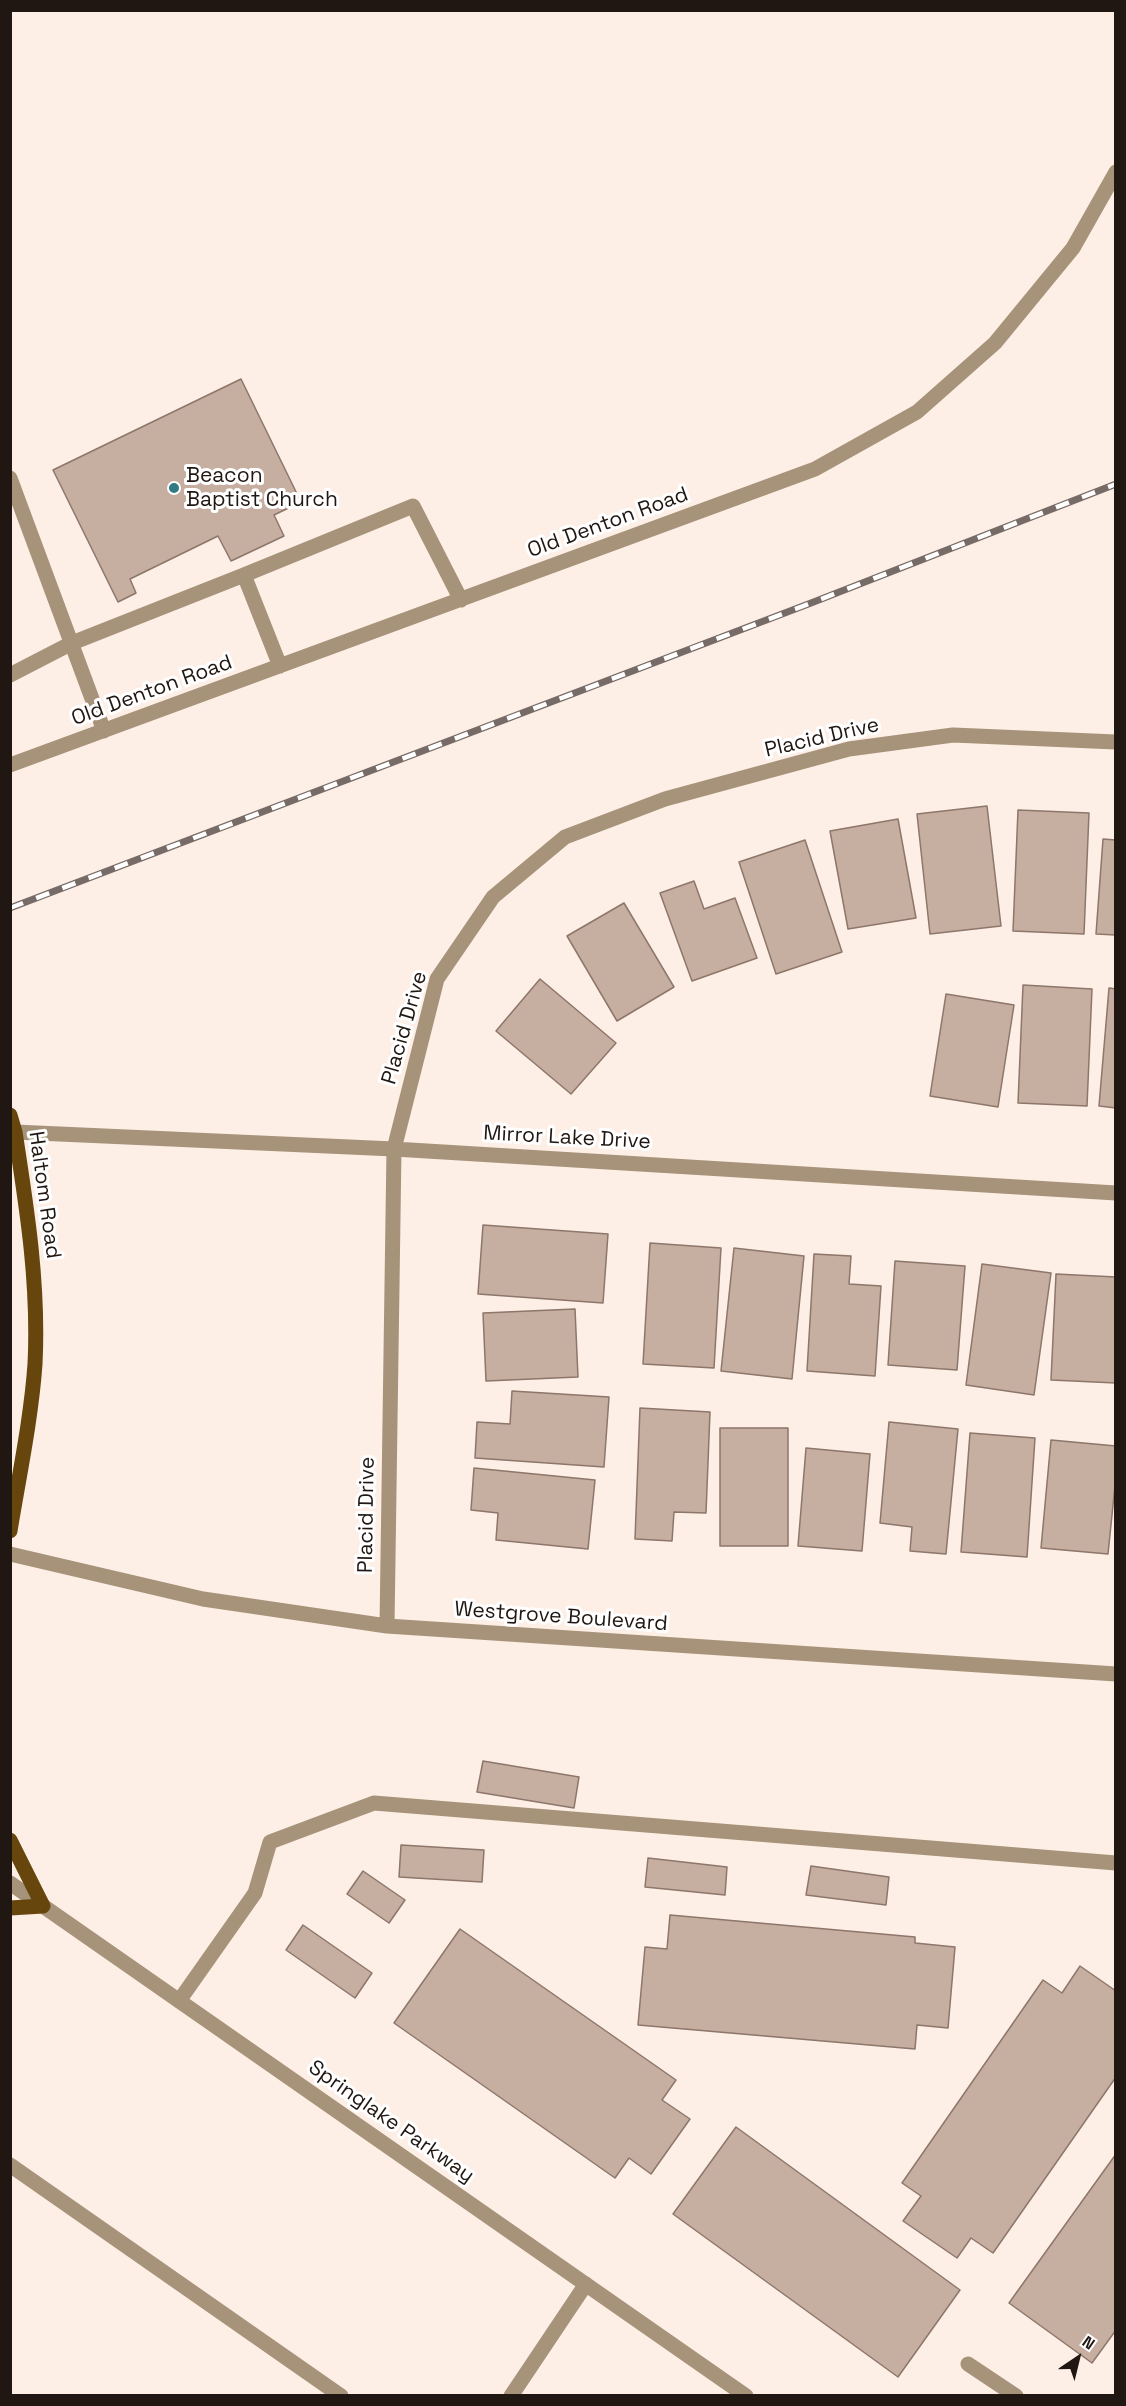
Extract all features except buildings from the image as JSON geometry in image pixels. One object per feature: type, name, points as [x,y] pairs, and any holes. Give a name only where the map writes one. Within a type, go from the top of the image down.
[{"type":"main road","name":"Haltom Road","points":[[10,1115],[15,1131],[34,1263],[35,1361],[32,1399],[10,1531]]},
{"type":"main road","points":[[10,1840],[43,1906],[10,1908]]},
{"type":"street","name":"Old Denton Road","points":[[10,765],[815,469],[917,412],[995,343],[1072,248],[1116,172]]},
{"type":"street","points":[[10,478],[104,731]]},
{"type":"street","points":[[10,675],[72,643],[413,506],[461,600]]},
{"type":"street","points":[[244,575],[280,666]]},
{"type":"street","name":"Placid Drive","points":[[387,1626],[394,1149],[437,979],[493,897],[565,837],[665,799],[849,749],[953,735],[1116,742]]},
{"type":"street","name":"Mirror Lake Drive","points":[[15,1131],[394,1149],[1116,1193]]},
{"type":"street","name":"Westgrove Boulevard","points":[[10,1554],[203,1599],[387,1626],[1116,1674]]},
{"type":"street","points":[[179,2001],[255,1893],[270,1842],[374,1803],[1116,1863]]},
{"type":"street","name":"Springlake Parkway","points":[[10,1883],[746,2396]]},
{"type":"street","points":[[10,2165],[341,2396]]},
{"type":"street","points":[[511,2396],[586,2283]]},
{"type":"street","points":[[968,2364],[1016,2396]]},
{"type":"railway","points":[[10,908],[811,603],[1116,484]]},
{"type":"place","name":"Beacon Baptist Church","points":[[174,488]]}]
